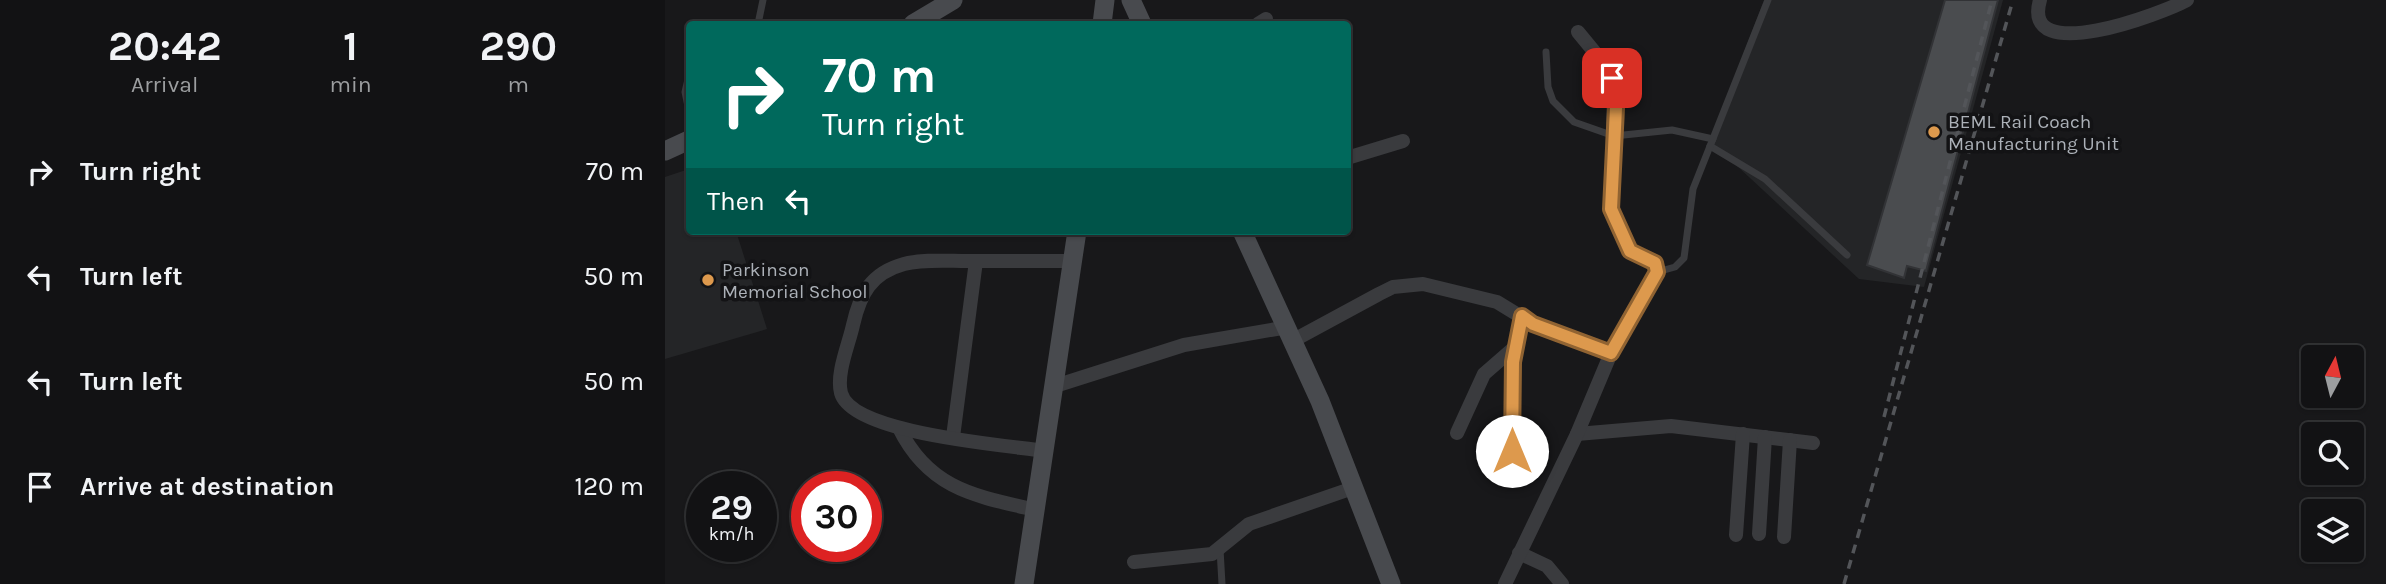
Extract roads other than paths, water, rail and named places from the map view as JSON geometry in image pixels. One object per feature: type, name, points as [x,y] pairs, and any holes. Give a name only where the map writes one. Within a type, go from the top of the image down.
[{"type":"main road","points":[[918,21],[953,0]]},
{"type":"main road","points":[[1102,21],[1105,0]]},
{"type":"main road","points":[[1131,0],[1141,21]]},
{"type":"main road","points":[[665,151],[686,141]]},
{"type":"main road","points":[[1024,584],[1076,235]]},
{"type":"main road","points":[[1243,235],[1291,334],[1391,584]]},
{"type":"street","points":[[2040,0],[2040,23],[2051,32],[2071,34],[2148,18],[2187,0]]},
{"type":"street","points":[[1505,584],[1577,434],[1611,353],[1657,272],[1655,263],[1630,251],[1611,209],[1616,108],[1612,78],[1598,55],[1578,32]]},
{"type":"street","points":[[1351,157],[1403,141]]},
{"type":"street","points":[[953,437],[976,261]]},
{"type":"street","points":[[1045,451],[899,428],[860,413],[847,403],[841,393],[841,379],[864,290],[884,272],[905,264],[1073,261]]},
{"type":"street","points":[[1055,386],[1184,345],[1291,334],[1379,293],[1409,284],[1434,286],[1497,302],[1533,324],[1611,353]]},
{"type":"street","points":[[1512,451],[1514,347],[1522,316]]},
{"type":"street","points":[[1457,433],[1483,374],[1514,347]]},
{"type":"street","points":[[1577,434],[1671,426],[1813,443]]},
{"type":"street","points":[[899,428],[918,459],[955,489],[1036,510]]},
{"type":"street","points":[[1736,535],[1742,434]]},
{"type":"street","points":[[1759,534],[1765,437]]},
{"type":"street","points":[[1784,537],[1790,440]]},
{"type":"street","points":[[1134,562],[1206,556],[1220,549],[1242,528],[1353,488]]},
{"type":"street","points":[[1519,554],[1547,566],[1562,584]]},
{"type":"lane","points":[[759,21],[763,0]]},
{"type":"lane","points":[[1657,272],[1675,267],[1684,258],[1689,205],[1768,0]]},
{"type":"lane","points":[[1546,52],[1548,87],[1561,112],[1581,126],[1614,136],[1672,130],[1712,143],[1766,179],[1847,255]]},
{"type":"lane","points":[[1220,549],[1222,584]]},
{"type":"railway","points":[[1884,417],[1992,0]]},
{"type":"railway","points":[[1844,584],[2013,0]]},
{"type":"place","name":"BEML Rail Coach Manufacturing Unit","points":[[1934,132]]},
{"type":"place","name":"Parkinson Memorial School","points":[[708,280]]}]
